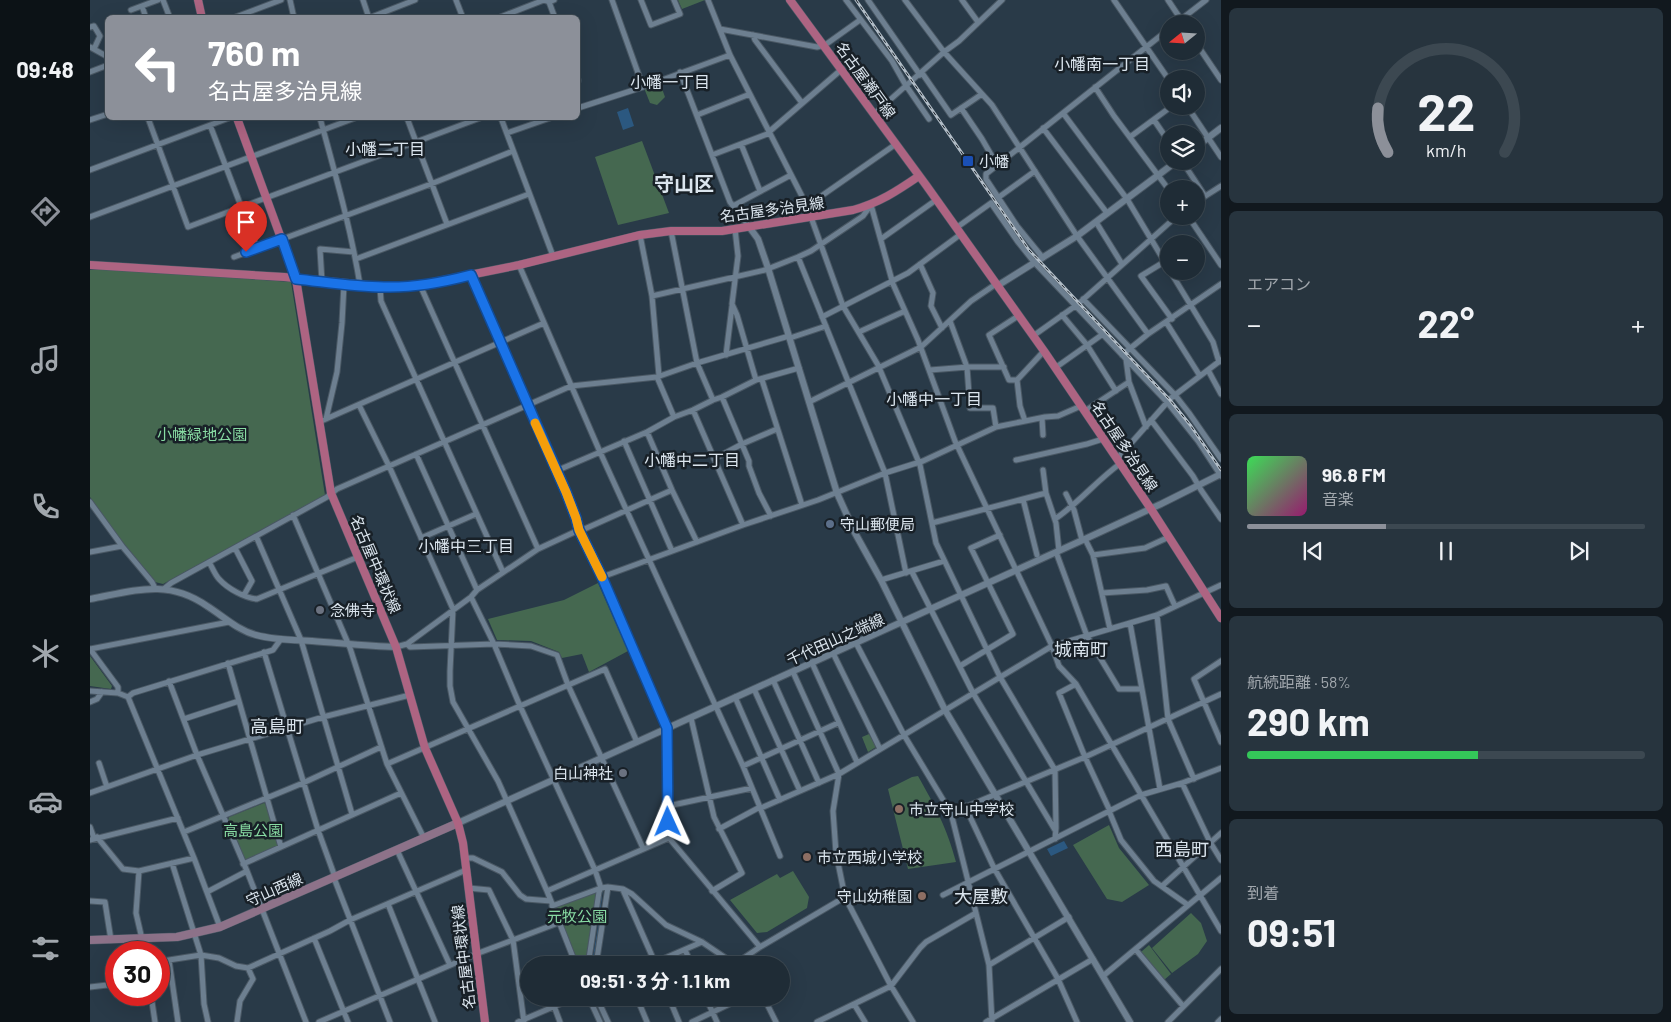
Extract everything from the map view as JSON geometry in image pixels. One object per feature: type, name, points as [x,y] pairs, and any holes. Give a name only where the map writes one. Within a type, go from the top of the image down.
[{"type":"main road","points":[[198,0],[201,15]]},
{"type":"main road","name":"名古屋瀬戸線","points":[[790,0],[920,176]]},
{"type":"main road","name":"名古屋中環状線","points":[[239,120],[296,279],[323,421],[331,493],[396,647],[425,748],[458,823],[465,858],[484,1022]]},
{"type":"main road","name":"名古屋多治見線","points":[[90,265],[296,279],[360,286],[420,285],[519,265],[640,235],[671,231],[722,231],[750,228],[853,210],[871,205],[920,176],[1119,461],[1221,618]]},
{"type":"main road","name":"守山西線","points":[[90,940],[159,939],[194,934],[220,927],[458,823]]},
{"type":"street","points":[[132,10],[158,0]]},
{"type":"street","points":[[163,0],[169,15]]},
{"type":"street","points":[[241,15],[281,0]]},
{"type":"street","points":[[290,0],[293,15]]},
{"type":"street","points":[[363,0],[368,15]]},
{"type":"street","points":[[374,15],[415,0]]},
{"type":"street","points":[[456,0],[462,15]]},
{"type":"street","points":[[506,15],[544,0],[552,1],[554,15]]},
{"type":"street","points":[[612,0],[643,86]]},
{"type":"street","points":[[641,0],[651,25],[680,14],[674,0]]},
{"type":"street","points":[[708,0],[730,55],[807,206],[844,306],[879,368],[923,477],[936,543],[944,562],[1000,677],[1055,770],[1055,838]]},
{"type":"street","points":[[846,0],[892,62],[929,119]]},
{"type":"street","points":[[868,0],[952,115],[982,94]]},
{"type":"street","points":[[905,0],[944,52],[997,112],[1077,236],[1148,334]]},
{"type":"street","points":[[962,0],[978,22]]},
{"type":"street","points":[[874,114],[944,52],[960,41],[1000,0]]},
{"type":"street","points":[[1114,0],[1162,70]]},
{"type":"street","points":[[1168,0],[1178,15]]},
{"type":"street","points":[[1190,15],[1206,0]]},
{"type":"street","points":[[142,6],[145,15]]},
{"type":"street","points":[[720,29],[817,47],[825,45],[860,20]]},
{"type":"street","points":[[90,27],[94,26],[100,36],[92,48],[105,55]]},
{"type":"street","points":[[753,35],[754,40],[802,103]]},
{"type":"street","points":[[1043,258],[1018,226],[986,179],[986,174],[1160,36]]},
{"type":"street","points":[[580,107],[730,55]]},
{"type":"street","points":[[1205,56],[1221,80]]},
{"type":"street","points":[[90,72],[105,66]]},
{"type":"street","points":[[712,155],[770,132],[842,69]]},
{"type":"street","points":[[680,72],[733,206],[758,239],[837,493],[855,533],[881,580],[945,710],[1130,1022]]},
{"type":"street","points":[[1095,87],[1162,180]]},
{"type":"street","points":[[696,114],[750,94]]},
{"type":"street","points":[[961,108],[997,165]]},
{"type":"street","points":[[1063,113],[1127,198],[1160,255]]},
{"type":"street","points":[[90,120],[105,115]]},
{"type":"street","points":[[1130,137],[1160,115]]},
{"type":"street","points":[[1193,115],[1221,156]]},
{"type":"street","points":[[149,120],[188,227],[475,120]]},
{"type":"street","points":[[90,170],[224,120]]},
{"type":"street","points":[[321,120],[346,216],[360,286]]},
{"type":"street","points":[[90,217],[349,120]]},
{"type":"street","points":[[408,120],[447,224]]},
{"type":"street","points":[[502,120],[553,256]]},
{"type":"street","points":[[506,133],[544,120]]},
{"type":"street","points":[[1154,120],[1160,129]]},
{"type":"street","points":[[210,125],[257,248]]},
{"type":"street","points":[[1043,128],[1107,214]]},
{"type":"street","points":[[1205,140],[1221,128]]},
{"type":"street","points":[[741,144],[760,191]]},
{"type":"street","points":[[807,206],[896,144]]},
{"type":"street","points":[[234,256],[432,184],[513,151]]},
{"type":"street","points":[[810,402],[921,347],[972,301],[1077,236],[1165,170]]},
{"type":"street","points":[[999,197],[1035,171]]},
{"type":"street","points":[[733,206],[791,175]]},
{"type":"street","points":[[1205,196],[1221,186]]},
{"type":"street","points":[[356,259],[529,194]]},
{"type":"street","points":[[882,239],[936,200]]},
{"type":"street","points":[[822,317],[893,281],[920,264],[991,203],[1034,262],[1167,402],[1198,441],[1221,475]]},
{"type":"street","points":[[871,205],[893,281],[930,370],[957,446],[1052,646],[1059,666],[1076,684],[1221,931]]},
{"type":"street","points":[[652,296],[768,268],[798,257],[821,245],[863,216],[871,205]]},
{"type":"street","points":[[1096,222],[1122,264]]},
{"type":"street","points":[[1033,336],[1083,299],[1167,225]]},
{"type":"street","points":[[1194,225],[1221,265]]},
{"type":"street","points":[[726,355],[738,256],[735,229]]},
{"type":"street","points":[[671,231],[697,363],[713,400]]},
{"type":"street","points":[[640,235],[652,296],[658,377],[674,417]]},
{"type":"street","points":[[322,282],[320,249],[354,252]]},
{"type":"street","points":[[798,257],[885,473],[909,572],[931,609],[973,693],[1055,831]]},
{"type":"street","points":[[920,264],[933,293],[932,306],[942,328]]},
{"type":"street","points":[[1160,264],[1141,276],[1172,318]]},
{"type":"street","points":[[519,265],[600,452],[743,766],[780,856]]},
{"type":"street","points":[[471,275],[576,518],[579,531],[602,577],[667,728],[669,838],[760,947]]},
{"type":"street","points":[[1055,519],[1072,507],[1119,461],[1167,402],[1220,361],[1212,342],[1175,280]]},
{"type":"street","points":[[323,421],[336,372],[342,323],[344,284]]},
{"type":"street","points":[[1146,427],[1129,382],[1124,357],[1130,348],[1148,334],[1221,284]]},
{"type":"street","points":[[420,285],[538,549]]},
{"type":"street","points":[[380,287],[381,301],[503,572]]},
{"type":"street","points":[[1083,299],[1175,395],[1221,459]]},
{"type":"street","points":[[732,304],[778,429],[802,505]]},
{"type":"street","points":[[859,332],[906,311]]},
{"type":"street","points":[[1062,315],[1088,346],[1116,391]]},
{"type":"street","points":[[1018,316],[989,335],[1010,380],[1017,380],[1044,351]]},
{"type":"street","points":[[950,321],[967,367],[970,408],[993,408],[996,427]]},
{"type":"street","points":[[1166,322],[1200,376]]},
{"type":"street","points":[[323,421],[544,323]]},
{"type":"street","points":[[165,588],[337,489],[526,404],[571,386],[658,377],[697,363],[826,326]]},
{"type":"street","points":[[1055,368],[1088,346],[1102,334]]},
{"type":"street","points":[[930,370],[967,367],[1004,368]]},
{"type":"street","points":[[556,471],[647,432],[674,417],[759,380],[799,368]]},
{"type":"street","points":[[1208,370],[1221,394]]},
{"type":"street","points":[[1017,380],[1020,406],[1025,421]]},
{"type":"street","points":[[602,577],[743,525],[837,493],[885,473],[918,463],[996,427],[1083,409],[1129,382]]},
{"type":"street","points":[[722,397],[749,461],[759,493],[771,516]]},
{"type":"street","points":[[359,405],[389,466],[453,609],[450,686],[453,702],[498,781],[547,891],[572,956]]},
{"type":"street","points":[[693,410],[743,525]]},
{"type":"street","points":[[1042,418],[1044,434]]},
{"type":"street","points":[[1152,420],[1194,476],[1221,519]]},
{"type":"street","points":[[714,458],[778,429]]},
{"type":"street","points":[[647,432],[697,542]]},
{"type":"street","points":[[1016,460],[1087,444],[1103,438]]},
{"type":"street","points":[[624,441],[672,552]]},
{"type":"street","points":[[416,454],[477,590]]},
{"type":"street","points":[[1043,470],[1046,493],[1055,519],[1058,552],[1087,636],[1119,689],[1140,689]]},
{"type":"street","name":"千代田山之端線","points":[[458,823],[988,584],[1221,475]]},
{"type":"street","points":[[90,599],[140,590],[165,588],[199,600],[229,622],[257,636],[396,647],[407,644],[471,597],[477,590],[538,549],[672,490]]},
{"type":"street","points":[[932,523],[1046,493]]},
{"type":"street","points":[[1066,494],[1084,540],[1093,555],[1110,629]]},
{"type":"street","points":[[1023,500],[1037,555]]},
{"type":"street","points":[[90,502],[155,588]]},
{"type":"street","points":[[421,538],[476,514]]},
{"type":"street","points":[[293,515],[348,644],[387,764],[424,838]]},
{"type":"street","points":[[960,666],[1013,634],[971,548],[1000,535]]},
{"type":"street","points":[[256,536],[301,640],[352,814]]},
{"type":"street","points":[[1093,555],[1145,548],[1169,538]]},
{"type":"street","points":[[90,552],[122,546]]},
{"type":"street","points":[[235,548],[252,581],[244,595]]},
{"type":"street","points":[[209,562],[218,579],[251,599],[258,599],[358,557]]},
{"type":"street","points":[[881,580],[944,562]]},
{"type":"street","points":[[719,829],[761,807],[839,774],[1052,646],[1157,615],[1221,585]]},
{"type":"street","points":[[1102,593],[1147,590],[1166,586],[1175,606]]},
{"type":"street","points":[[471,597],[494,644],[520,706],[595,870],[600,888],[589,956]]},
{"type":"street","points":[[1157,615],[1168,718],[1194,779]]},
{"type":"street","points":[[118,693],[118,687],[90,649],[229,622]]},
{"type":"street","points":[[1130,623],[1140,689],[1160,789]]},
{"type":"street","points":[[128,697],[133,693],[169,681],[272,650],[281,639]]},
{"type":"street","points":[[856,643],[904,735],[951,813],[989,965],[992,1020]]},
{"type":"street","points":[[407,644],[410,647],[494,644],[531,646],[557,656],[568,685],[643,848]]},
{"type":"street","points":[[264,652],[334,878],[390,1022]]},
{"type":"street","points":[[833,653],[880,749]]},
{"type":"street","points":[[1221,661],[1194,679],[1221,742]]},
{"type":"street","points":[[228,663],[281,847]]},
{"type":"street","points":[[812,663],[857,762]]},
{"type":"street","points":[[387,764],[468,730],[605,668],[636,742]]},
{"type":"street","points":[[793,672],[839,774],[833,811],[836,853],[845,897],[891,986],[913,1022]]},
{"type":"street","points":[[773,680],[819,783]]},
{"type":"street","points":[[169,681],[197,755],[244,864],[306,1022]]},
{"type":"street","points":[[1076,684],[1059,693],[1122,840],[1154,881],[1188,905]]},
{"type":"street","points":[[754,689],[800,791]]},
{"type":"street","points":[[90,690],[118,693],[128,697],[184,832],[220,927]]},
{"type":"street","points":[[90,702],[97,699],[102,692]]},
{"type":"street","points":[[951,813],[1085,757],[1221,694]]},
{"type":"street","points":[[90,793],[197,755],[323,717],[410,695]]},
{"type":"street","points":[[736,697],[780,800]]},
{"type":"street","points":[[184,719],[239,701]]},
{"type":"street","points":[[691,718],[714,817],[742,874],[712,890]]},
{"type":"street","points":[[743,766],[838,723]]},
{"type":"street","points":[[184,832],[304,783],[381,747]]},
{"type":"street","points":[[98,763],[107,787]]},
{"type":"street","points":[[943,895],[1141,795],[1194,779],[1221,768]]},
{"type":"street","points":[[1182,783],[1210,842],[1221,860]]},
{"type":"street","points":[[668,806],[752,788]]},
{"type":"street","points":[[244,864],[401,793]]},
{"type":"street","points":[[965,806],[994,868],[1058,979],[1076,1022]]},
{"type":"street","points":[[94,839],[178,818]]},
{"type":"street","points":[[90,827],[94,839],[123,869],[139,871],[194,858]]},
{"type":"street","points":[[1162,886],[1182,866],[1221,833]]},
{"type":"street","points":[[547,891],[669,838]]},
{"type":"street","points":[[397,850],[450,965]]},
{"type":"street","points":[[465,858],[472,858],[502,872],[520,895],[526,899],[551,904],[600,888],[608,887],[623,890],[632,894],[666,925],[702,942],[723,956]]},
{"type":"street","points":[[172,864],[200,955],[204,1004],[208,1022]]},
{"type":"street","points":[[170,960],[200,955],[219,958],[236,966],[248,968],[350,920],[466,870]]},
{"type":"street","points":[[139,871],[136,913],[141,939]]},
{"type":"street","points":[[207,892],[246,871]]},
{"type":"street","points":[[1103,976],[1221,878]]},
{"type":"street","points":[[597,956],[608,887]]},
{"type":"street","points":[[468,888],[490,890],[513,940],[522,1021],[554,1006],[560,1022]]},
{"type":"street","points":[[623,890],[652,956]]},
{"type":"street","points":[[748,956],[845,897]]},
{"type":"street","points":[[90,901],[105,902],[111,940]]},
{"type":"street","points":[[388,904],[435,1022]]},
{"type":"street","points":[[817,1022],[826,1020],[891,986],[926,942],[976,913]]},
{"type":"street","points":[[989,965],[1068,917]]},
{"type":"street","points":[[319,1022],[417,978],[558,923]]},
{"type":"street","points":[[314,938],[348,1022]]},
{"type":"street","points":[[672,956],[702,942]]},
{"type":"street","points":[[685,950],[688,956]]},
{"type":"street","points":[[1136,950],[1183,1006]]},
{"type":"street","points":[[986,1022],[1093,959]]},
{"type":"street","points":[[170,967],[178,1022]]},
{"type":"street","points":[[237,1022],[240,1001],[252,979],[248,968]]},
{"type":"street","points":[[1168,1022],[1221,969]]},
{"type":"street","points":[[90,987],[105,985]]},
{"type":"street","points":[[854,1004],[865,1022]]},
{"type":"street","points":[[153,1006],[155,1022]]},
{"type":"street","points":[[593,1006],[600,1022]]},
{"type":"street","points":[[601,1006],[608,1022]]},
{"type":"street","points":[[641,1006],[647,1022]]},
{"type":"street","points":[[672,1006],[679,1022]]},
{"type":"street","points":[[710,1006],[717,1022]]},
{"type":"street","points":[[692,1022],[725,1006]]},
{"type":"street","points":[[768,1006],[776,1022]]},
{"type":"street","points":[[1218,1022],[1221,1019]]},
{"type":"green space","points":[[678,0],[705,0],[682,9]]},
{"type":"green space","points":[[660,83],[665,97],[657,105],[650,103],[644,88]]},
{"type":"green space","points":[[642,141],[669,213],[618,225],[595,157]]},
{"type":"green space","name":"小幡緑地公園","points":[[90,270],[125,270],[291,282],[325,495],[163,584],[155,582],[116,534],[90,497]]},
{"type":"green space","points":[[598,583],[628,651],[589,672],[582,654],[562,658],[559,652],[531,641],[497,640],[488,619],[564,600]]},
{"type":"green space","points":[[90,656],[112,686],[111,689],[90,686]]},
{"type":"green space","points":[[869,734],[876,747],[868,752],[862,737]]},
{"type":"green space","points":[[918,776],[949,838],[956,862],[908,869],[888,789]]},
{"type":"green space","name":"高島公園","points":[[264,803],[266,804],[278,843],[277,846],[246,860],[243,859],[228,820],[229,817]]},
{"type":"green space","points":[[1109,825],[1119,848],[1149,885],[1122,902],[1107,899],[1073,845]]},
{"type":"green space","points":[[793,871],[809,897],[807,908],[767,932],[757,933],[730,900],[777,874],[780,878]]},
{"type":"green space","name":"元牧公園","points":[[597,892],[587,956],[575,956],[556,907]]},
{"type":"green space","points":[[1191,913],[1201,923],[1207,941],[1198,954],[1172,973],[1152,948]]},
{"type":"green space","points":[[1149,945],[1171,974],[1164,980],[1141,952]]},
{"type":"water","points":[[628,108],[634,126],[623,130],[617,112]]},
{"type":"water","points":[[1064,841],[1068,848],[1051,856],[1047,849]]},
{"type":"waterway","points":[[594,956],[602,891]]},
{"type":"waterway","points":[[598,1006],[605,1022]]},
{"type":"railway","points":[[856,0],[1029,250],[1170,400],[1191,426],[1221,470]]},
{"type":"slow traffic","points":[[535,423],[562,487],[566,492],[579,530],[602,577]]},
{"type":"place","name":"小幡","points":[[968,161]]},
{"type":"place","name":"守山郵便局","points":[[830,524]]},
{"type":"place","name":"念佛寺","points":[[320,610]]},
{"type":"place","name":"白山神社","points":[[623,773]]},
{"type":"place","name":"市立守山中学校","points":[[899,809]]},
{"type":"place","name":"市立西城小学校","points":[[807,857]]},
{"type":"place","name":"守山幼稚園","points":[[922,896]]},
{"type":"district","name":"小幡南一丁目","points":[[1102,63]]},
{"type":"district","name":"小幡一丁目","points":[[670,81]]},
{"type":"district","name":"小幡二丁目","points":[[385,148]]},
{"type":"district","name":"守山区","points":[[684,183]]},
{"type":"district","name":"小幡中一丁目","points":[[934,398]]},
{"type":"district","name":"小幡中二丁目","points":[[692,459]]},
{"type":"district","name":"小幡中三丁目","points":[[466,545]]},
{"type":"district","name":"城南町","points":[[1081,649]]},
{"type":"district","name":"高島町","points":[[277,726]]},
{"type":"district","name":"西島町","points":[[1182,849]]},
{"type":"district","name":"大屋敷","points":[[981,896]]},
{"type":"route","points":[[246,252],[282,239],[296,279],[344,284],[384,287],[420,285],[471,275],[562,487],[566,492],[579,530],[602,577],[667,728],[668,822]]}]
